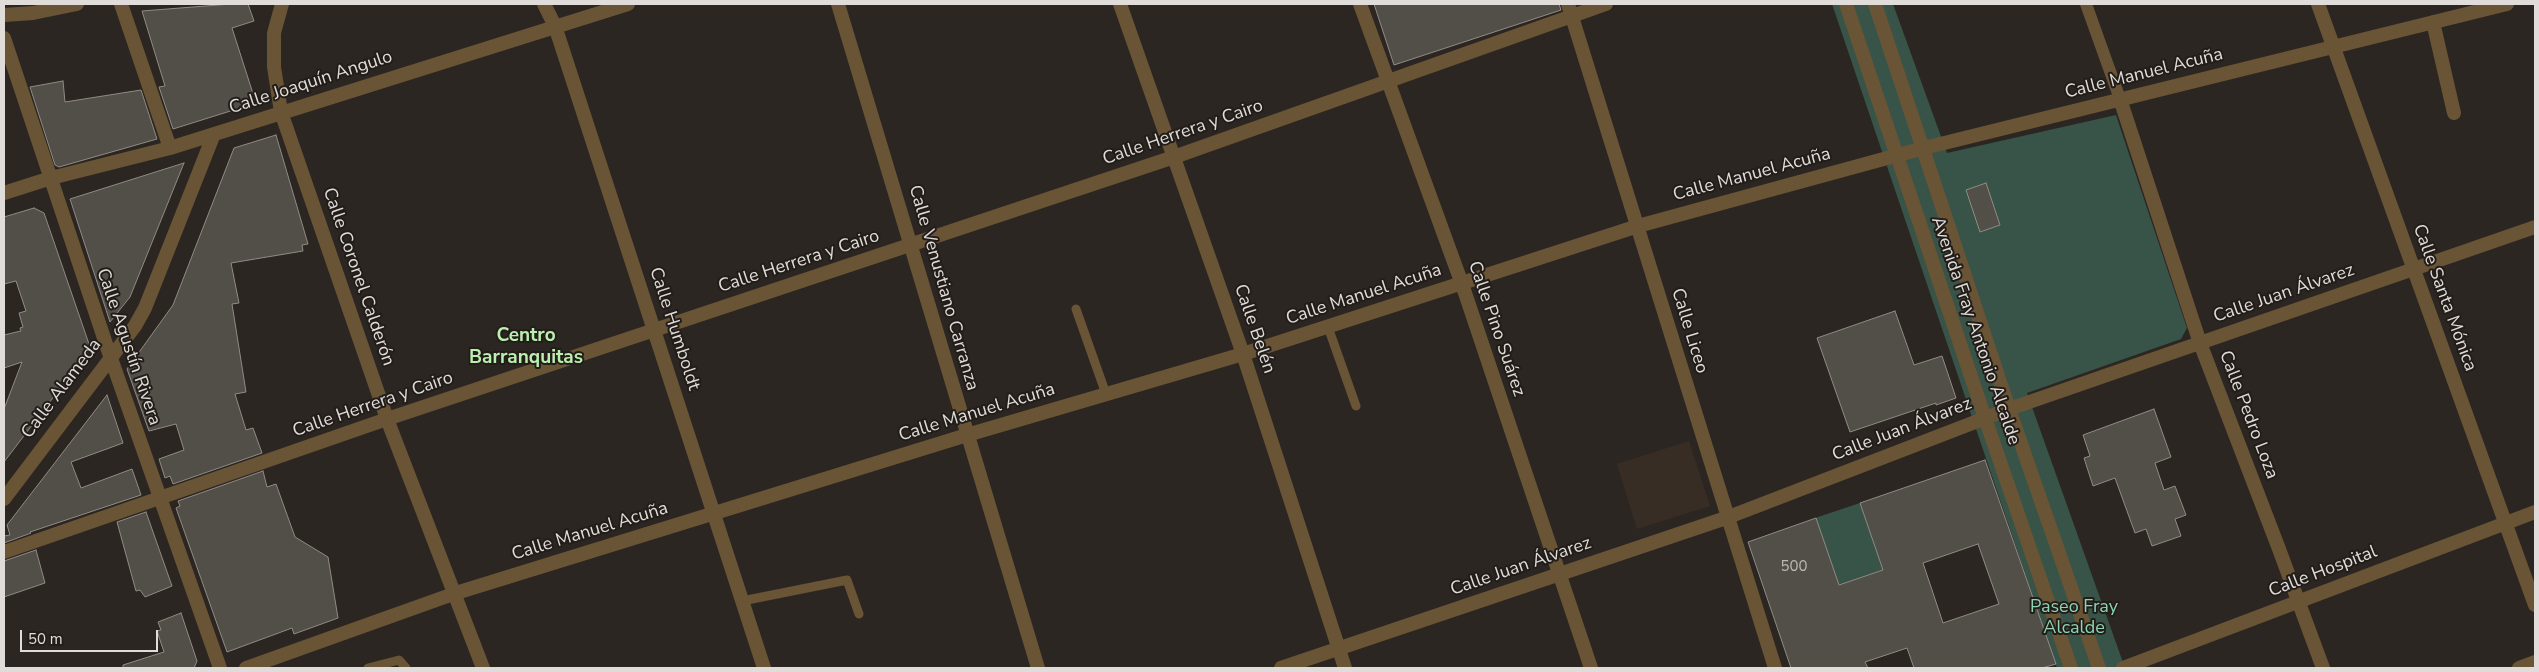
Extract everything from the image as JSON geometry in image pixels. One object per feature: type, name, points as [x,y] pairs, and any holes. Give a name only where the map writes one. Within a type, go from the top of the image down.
[{"type":"street","points":[[4,15],[33,13],[77,4]]},
{"type":"street","points":[[121,4],[170,148]]},
{"type":"street","name":"Calle Coronel Calderón","points":[[282,4],[274,34],[274,68],[281,112],[388,419],[456,593],[483,668]]},
{"type":"street","name":"Calle Humboldt","points":[[544,4],[555,26],[764,668]]},
{"type":"street","name":"Calle Joaquín Angulo","points":[[4,193],[52,178],[170,148],[628,4]]},
{"type":"street","name":"Calle Venustiano Carranza","points":[[838,4],[912,244],[967,435],[1038,668]]},
{"type":"street","name":"Calle Belén","points":[[1120,4],[1243,354],[1345,668]]},
{"type":"street","name":"Calle Pino Suárez","points":[[1360,4],[1462,284],[1561,573],[1591,668]]},
{"type":"street","name":"Calle Herrera y Cairo","points":[[4,552],[388,419],[1174,157],[1387,81],[1570,10],[1606,4]]},
{"type":"street","name":"Avenida Fray Antonio Alcalde","points":[[1846,4],[1895,155],[2071,668]]},
{"type":"street","name":"Avenida Fray Antonio Alcalde","points":[[1875,4],[2009,409],[2099,668]]},
{"type":"street","name":"Calle Pedro Loza","points":[[2086,4],[2120,99],[2200,343],[2299,601],[2322,668]]},
{"type":"street","name":"Calle Santa Mónica","points":[[2318,4],[2535,605]]},
{"type":"street","name":"Calle Manuel Acuña","points":[[246,668],[456,593],[967,435],[1243,354],[1638,226],[1895,155],[2507,4]]},
{"type":"street","name":"Calle Liceo","points":[[1570,10],[1774,668]]},
{"type":"street","points":[[2433,22],[2454,113]]},
{"type":"street","name":"Calle Agustín Rivera","points":[[4,38],[110,356],[220,668]]},
{"type":"street","name":"Calle Alameda","points":[[4,498],[110,356],[135,326],[145,308],[214,134]]},
{"type":"street","name":"Calle Juan Álvarez","points":[[1281,668],[1726,518],[2009,409],[2535,227]]},
{"type":"street","name":"Calle Hospital","points":[[2124,668],[2535,512]]},
{"type":"street","points":[[2518,668],[2535,662]]},
{"type":"lane","points":[[1076,309],[1106,394]]},
{"type":"lane","points":[[1328,327],[1356,406]]},
{"type":"lane","points":[[742,601],[847,580],[859,614]]},
{"type":"lane","points":[[368,668],[399,660],[406,668]]},
{"type":"shaded area","points":[[1689,441],[1710,506],[1637,529],[1617,464]]},
{"type":"green space","name":"Paseo Fray Alcalde","points":[[1832,4],[1893,4],[1947,153],[2116,115],[2187,328],[2181,339],[2027,393],[2125,668],[2057,668]]},
{"type":"green space","points":[[1860,503],[1883,570],[1839,585],[1815,518]]},
{"type":"building","points":[[248,4],[254,21],[232,28],[256,103],[173,129],[159,87],[165,86],[142,11]]},
{"type":"building","points":[[1374,4],[1559,4],[1561,10],[1394,65]]},
{"type":"building","points":[[63,81],[65,102],[141,90],[157,139],[59,167],[55,165],[30,87]]},
{"type":"building","points":[[276,135],[308,244],[302,245],[303,251],[231,263],[239,303],[232,304],[246,392],[235,394],[246,430],[253,428],[262,453],[173,484],[170,476],[165,478],[159,459],[184,450],[176,424],[149,431],[127,369],[173,305],[234,148]]},
{"type":"building","points":[[184,163],[130,297],[110,322],[70,199]]},
{"type":"building","points":[[1986,183],[2000,225],[1980,232],[1966,190]]},
{"type":"building","points":[[34,208],[44,213],[89,344],[87,353],[4,462],[4,409],[22,362],[4,368],[4,335],[21,331],[20,328],[23,327],[19,313],[26,311],[16,281],[4,284],[4,217]]},
{"type":"building","points":[[1895,311],[1914,365],[1942,356],[1956,398],[1850,432],[1817,338]]},
{"type":"building","points":[[107,395],[123,443],[71,462],[81,488],[132,469],[141,495],[30,532],[4,543],[4,536],[10,535],[7,525]]},
{"type":"building","points":[[2154,409],[2171,457],[2155,463],[2164,490],[2175,486],[2186,515],[2175,519],[2181,536],[2152,546],[2146,529],[2135,533],[2115,478],[2093,486],[2084,458],[2090,456],[2083,435]]},
{"type":"building","points":[[1985,460],[2056,664],[2042,668],[1914,668],[1907,648],[1865,662],[1868,668],[1791,668],[1748,542],[1816,518],[1839,585],[1883,570],[1860,503]],"holes":[[[1978,544],[1999,604],[1943,623],[1923,563]]]},
{"type":"building","points":[[263,471],[267,487],[276,484],[295,537],[328,557],[338,618],[294,634],[292,628],[227,652],[176,508],[180,506],[178,501]]},
{"type":"building","points":[[146,512],[172,586],[145,597],[140,590],[136,591],[117,522]]},
{"type":"building","points":[[36,550],[45,583],[4,597],[4,561]]},
{"type":"building","points":[[181,613],[197,661],[194,668],[123,668],[123,665],[164,652],[157,631],[161,630],[158,622]]},
{"type":"district","name":"Centro Barranquitas","points":[[526,347]]}]
